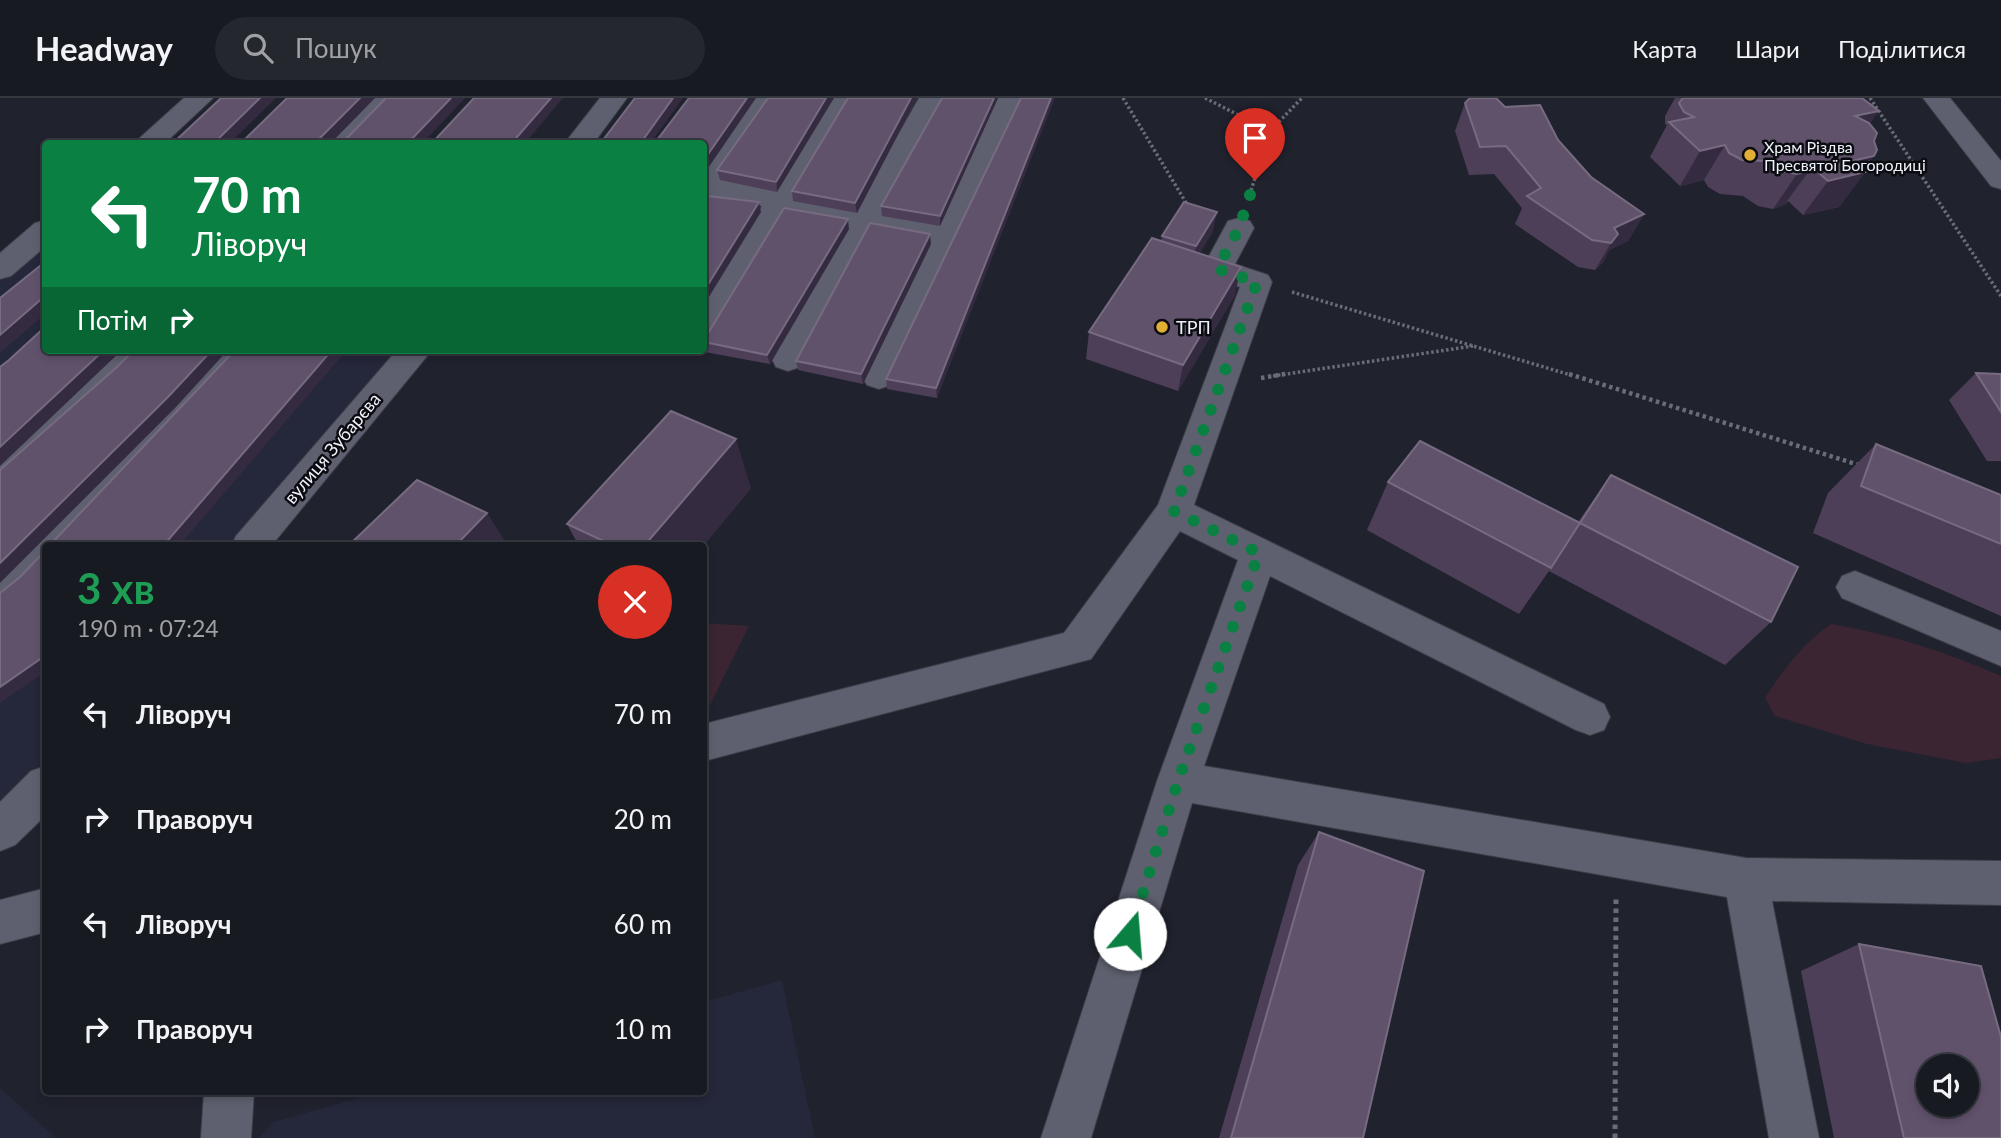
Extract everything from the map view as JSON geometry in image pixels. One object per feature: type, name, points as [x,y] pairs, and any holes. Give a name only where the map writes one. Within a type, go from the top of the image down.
[{"type":"street","points":[[152,140],[200,98]]},
{"type":"street","points":[[342,140],[384,98]]},
{"type":"street","points":[[581,140],[614,98]]},
{"type":"street","points":[[707,182],[765,98]]},
{"type":"street","points":[[707,321],[842,98]]},
{"type":"street","points":[[788,359],[932,98]]},
{"type":"street","points":[[879,377],[1011,98]]},
{"type":"street","points":[[1937,98],[2001,180]]},
{"type":"street","points":[[707,187],[947,235]]},
{"type":"street","points":[[707,742],[1077,647],[1174,511],[1257,282],[1217,269],[1239,228]]},
{"type":"street","points":[[0,269],[42,233]]},
{"type":"street","points":[[0,475],[124,354]]},
{"type":"street","points":[[53,542],[231,354]]},
{"type":"street","name":"вулиця Зубарєва","points":[[252,542],[413,354]]},
{"type":"street","points":[[1174,511],[1590,717]]},
{"type":"street","points":[[1066,1138],[1178,781],[1259,553]]},
{"type":"street","points":[[0,596],[42,554]]},
{"type":"street","points":[[1855,587],[2001,649]]},
{"type":"street","points":[[1178,781],[1746,879],[2001,883]]},
{"type":"street","points":[[0,831],[42,789]]},
{"type":"street","points":[[1746,879],[1794,1138]]},
{"type":"street","points":[[0,922],[42,911]]},
{"type":"street","points":[[226,1138],[229,1095]]},
{"type":"path","points":[[1123,98],[1196,220],[1239,228],[1270,131],[1302,98]]},
{"type":"path","points":[[1205,98],[1270,131]]},
{"type":"path","points":[[1870,98],[2001,296]]},
{"type":"path","points":[[1257,282],[1478,346],[1870,468]]},
{"type":"path","points":[[1220,384],[1478,346]]},
{"type":"path","points":[[1615,1138],[1616,856]]},
{"type":"shaded area","points":[[42,233],[42,354],[413,354],[252,542],[42,542],[42,788],[0,831],[0,269]]},
{"type":"shaded area","points":[[707,623],[749,626],[707,711]]},
{"type":"shaded area","points":[[1831,624],[1918,645],[2001,676],[2001,758],[1966,763],[1867,744],[1775,716],[1765,698],[1794,658]]},
{"type":"shaded area","points":[[782,980],[815,1138],[258,1138],[273,1122],[370,1095],[707,1095],[707,1001]]},
{"type":"shaded area","points":[[0,1088],[56,1138],[0,1138]]},
{"type":"building","points":[[221,98],[260,98],[217,140],[176,140]]},
{"type":"building","points":[[287,98],[360,98],[318,140],[244,140]]},
{"type":"building","points":[[386,98],[451,98],[411,140],[345,140]]},
{"type":"building","points":[[474,98],[551,98],[514,140],[435,140]]},
{"type":"building","points":[[635,98],[673,98],[643,140],[603,140]]},
{"type":"building","points":[[689,98],[747,98],[707,156],[707,140],[657,140]]},
{"type":"building","points":[[768,98],[826,98],[776,182],[717,170]]},
{"type":"building","points":[[848,98],[911,98],[855,203],[792,191]]},
{"type":"building","points":[[942,98],[994,98],[940,216],[881,206]]},
{"type":"building","points":[[1021,98],[1051,98],[936,388],[886,379]]},
{"type":"building","points":[[1470,98],[1496,98],[1505,107],[1540,105],[1558,140],[1591,177],[1644,214],[1614,228],[1618,234],[1611,243],[1592,240],[1527,196],[1541,188],[1506,146],[1480,147],[1465,103]]},
{"type":"building","points":[[1683,98],[1862,98],[1879,111],[1855,116],[1869,123],[1877,133],[1874,141],[1877,150],[1874,156],[1852,161],[1865,172],[1828,181],[1812,167],[1797,174],[1781,171],[1766,161],[1742,160],[1729,153],[1725,145],[1700,151],[1669,122],[1694,117],[1684,112],[1679,103]]},
{"type":"building","points":[[707,196],[759,202],[707,286]]},
{"type":"building","points":[[1184,202],[1217,212],[1196,246],[1162,236]]},
{"type":"building","points":[[784,208],[848,219],[767,355],[707,343],[707,335]]},
{"type":"building","points":[[870,223],[930,234],[861,374],[796,361]]},
{"type":"building","name":"ТРП","points":[[1152,238],[1241,267],[1183,365],[1089,332]]},
{"type":"building","points":[[42,264],[42,298],[0,335],[0,298]]},
{"type":"building","points":[[42,330],[42,354],[100,354],[0,447],[0,367]]},
{"type":"building","points":[[130,354],[208,354],[0,563],[0,470]]},
{"type":"building","points":[[231,354],[329,354],[166,542],[53,542]]},
{"type":"building","points":[[1976,373],[2001,374],[2001,412]]},
{"type":"building","points":[[671,411],[736,439],[647,542],[605,542],[567,524]]},
{"type":"building","points":[[1420,441],[1580,523],[1551,568],[1388,482]]},
{"type":"building","points":[[1876,444],[2001,495],[2001,544],[1861,486]]},
{"type":"building","points":[[1611,475],[1798,567],[1771,622],[1580,523]]},
{"type":"building","points":[[417,480],[487,513],[459,542],[352,542]]},
{"type":"building","points":[[42,554],[42,658],[0,687],[0,593]]},
{"type":"building","points":[[1319,832],[1424,871],[1363,1138],[1231,1138]]},
{"type":"building","points":[[1859,944],[1981,966],[2001,1037],[2001,1138],[1904,1138]]},
{"type":"place","name":"Храм Різдва Пресвятої Богородиці","points":[[1750,155]]},
{"type":"place","name":"ТРП","points":[[1162,327]]},
{"type":"route","points":[[1130,934],[1178,781],[1259,553],[1174,511],[1257,282],[1217,269],[1239,228],[1255,180]]}]
